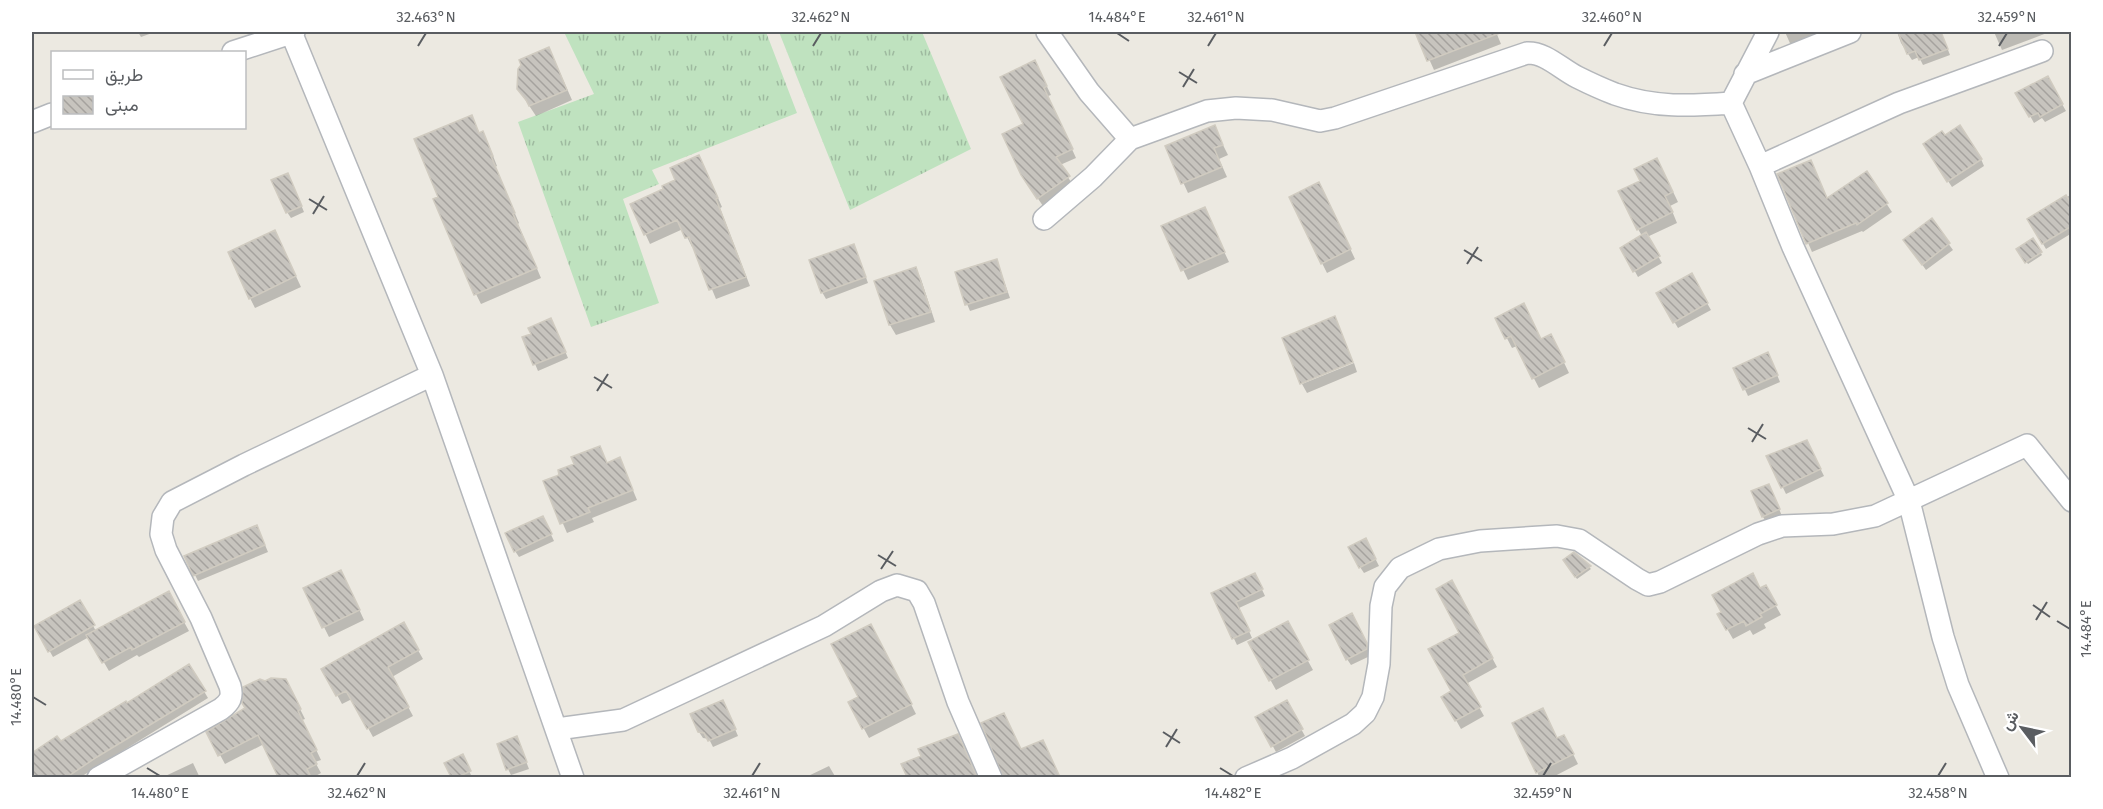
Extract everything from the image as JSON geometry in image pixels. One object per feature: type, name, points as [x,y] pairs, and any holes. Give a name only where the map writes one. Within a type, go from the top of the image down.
[{"type":"street","points":[[236,51],[292,32],[432,375],[573,777]]},
{"type":"street","points":[[1047,32],[1089,92],[1130,139]]},
{"type":"street","points":[[1731,103],[1768,32]]},
{"type":"street","points":[[1745,74],[1850,32]]},
{"type":"street","points":[[1760,166],[1899,103],[2042,51]]},
{"type":"street","points":[[1044,219],[1093,177],[1130,139],[1207,111],[1236,108],[1272,110],[1320,121],[1335,118],[1527,53],[1535,53],[1576,77],[1617,94],[1653,103],[1683,107],[1731,103]]},
{"type":"street","points":[[1731,103],[1793,247],[1909,501],[1943,638],[1958,685],[1998,777]]},
{"type":"street","points":[[32,122],[51,114]]},
{"type":"street","points":[[98,777],[221,709],[229,704],[232,697],[230,686],[201,618],[166,550],[161,534],[163,517],[172,502],[432,375]]},
{"type":"street","points":[[1246,777],[1292,758],[1353,724],[1365,713],[1373,697],[1379,664],[1381,606],[1385,587],[1400,568],[1439,549],[1491,540],[1557,536],[1579,540],[1648,585],[1660,582],[1758,534],[1782,526],[1857,521],[1875,516],[2027,445],[2072,501]]},
{"type":"street","points":[[556,729],[623,720],[824,626],[881,591],[897,585],[917,591],[924,603],[958,702],[991,777]]},
{"type":"green space","points":[[564,32],[766,32],[797,113],[652,170],[659,184],[623,199],[659,303],[591,327],[518,122],[594,94]]},
{"type":"green space","points":[[779,32],[922,32],[971,149],[850,210]]},
{"type":"building","points":[[1415,32],[1499,32],[1500,33],[1427,61]]},
{"type":"building","points":[[1898,32],[1941,32],[1948,49],[1919,60],[1915,51],[1907,54]]},
{"type":"building","points":[[549,47],[567,90],[529,106],[517,89],[518,69],[521,65],[519,60]]},
{"type":"building","points":[[1035,60],[1047,86],[1044,88],[1073,149],[1056,157],[1070,176],[1037,199],[1021,175],[1002,134],[1023,124],[1000,77]]},
{"type":"building","points":[[2048,76],[2063,104],[2040,117],[2038,113],[2029,117],[2015,93]]},
{"type":"building","points":[[472,115],[479,133],[483,131],[515,213],[513,214],[537,268],[474,295],[433,199],[438,197],[414,139]]},
{"type":"building","points":[[1215,125],[1223,145],[1214,148],[1222,167],[1181,184],[1165,146]]},
{"type":"building","points":[[1960,125],[1982,159],[1947,182],[1923,144],[1942,131],[1945,135]]},
{"type":"building","points":[[699,155],[718,198],[716,199],[746,277],[709,290],[689,237],[685,238],[677,220],[644,235],[630,204],[663,189],[662,186],[675,180],[670,168]]},
{"type":"building","points":[[1657,158],[1673,192],[1665,196],[1673,212],[1637,230],[1618,191],[1640,181],[1634,169]]},
{"type":"building","points":[[1811,160],[1827,198],[1867,171],[1888,203],[1857,225],[1856,223],[1806,244],[1777,174]]},
{"type":"building","points":[[288,173],[302,206],[286,213],[271,180]]},
{"type":"building","points":[[1319,182],[1351,249],[1321,264],[1289,197]]},
{"type":"building","points":[[2066,195],[2072,205],[2072,226],[2042,244],[2027,219]]},
{"type":"building","points":[[1205,207],[1225,252],[1181,271],[1161,226]]},
{"type":"building","points":[[1932,218],[1950,243],[1922,265],[1903,240]]},
{"type":"building","points":[[275,230],[296,276],[249,299],[228,252]]},
{"type":"building","points":[[1646,232],[1660,256],[1633,272],[1620,248]]},
{"type":"building","points":[[2033,238],[2042,252],[2025,263],[2016,249]]},
{"type":"building","points":[[854,244],[866,277],[821,293],[809,260]]},
{"type":"building","points":[[997,259],[1007,292],[965,305],[955,272]]},
{"type":"building","points":[[916,267],[931,312],[889,325],[874,281]]},
{"type":"building","points":[[1692,273],[1708,303],[1673,323],[1656,293]]},
{"type":"building","points":[[1524,303],[1541,339],[1551,334],[1565,362],[1532,379],[1511,336],[1505,339],[1495,318]]},
{"type":"building","points":[[1335,316],[1353,362],[1300,384],[1282,338]]},
{"type":"building","points":[[551,318],[566,352],[533,365],[522,337],[531,334],[528,328]]},
{"type":"building","points":[[1768,352],[1778,375],[1743,390],[1733,368]]},
{"type":"building","points":[[1807,440],[1821,469],[1781,488],[1766,456]]},
{"type":"building","points":[[600,446],[607,463],[620,457],[633,490],[588,508],[590,512],[560,524],[543,481],[559,475],[558,470],[574,464],[571,457]]},
{"type":"building","points":[[1769,484],[1780,509],[1762,517],[1751,491]]},
{"type":"building","points":[[543,516],[552,534],[514,552],[505,533]]},
{"type":"building","points":[[257,525],[265,545],[193,576],[184,556]]},
{"type":"building","points":[[1366,538],[1376,559],[1359,568],[1348,547]]},
{"type":"building","points":[[1574,552],[1591,566],[1575,577],[1563,560]]},
{"type":"building","points":[[341,570],[360,610],[322,628],[303,588]]},
{"type":"building","points":[[1255,573],[1263,589],[1236,602],[1250,631],[1232,639],[1211,593]]},
{"type":"building","points":[[1753,573],[1760,588],[1766,585],[1777,605],[1760,614],[1762,617],[1746,626],[1744,621],[1726,630],[1717,614],[1721,612],[1712,595]]},
{"type":"building","points":[[1452,580],[1493,658],[1463,675],[1481,707],[1455,721],[1441,697],[1451,691],[1428,649],[1459,633],[1436,589]]},
{"type":"building","points":[[169,591],[185,622],[102,663],[86,635]]},
{"type":"building","points":[[80,600],[95,625],[48,652],[34,626]]},
{"type":"building","points":[[1352,613],[1367,643],[1367,649],[1346,660],[1329,625]]},
{"type":"building","points":[[1288,621],[1309,660],[1269,681],[1248,642]]},
{"type":"building","points":[[404,622],[419,650],[388,667],[409,707],[367,729],[346,691],[336,696],[321,669]]},
{"type":"building","points":[[871,624],[912,704],[862,729],[848,702],[858,697],[831,644]]},
{"type":"building","points":[[189,664],[206,691],[67,777],[32,777],[32,753],[57,736],[61,741]]},
{"type":"building","points":[[271,678],[286,679],[301,709],[298,711],[317,750],[311,753],[317,764],[307,769],[311,777],[278,777],[258,735],[218,756],[206,732],[245,708],[242,703],[243,687],[260,679],[265,681]]},
{"type":"building","points":[[723,700],[736,729],[708,741],[704,733],[698,732],[690,714]]},
{"type":"building","points":[[1287,700],[1303,729],[1271,747],[1255,717]]},
{"type":"building","points":[[1543,708],[1557,738],[1564,735],[1574,754],[1536,773],[1512,723]]},
{"type":"building","points":[[1004,713],[1021,749],[1043,740],[1060,777],[1003,777],[981,723]]},
{"type":"building","points":[[958,734],[977,777],[907,777],[901,764],[921,756],[918,749]]},
{"type":"building","points":[[517,736],[527,762],[506,770],[497,744]]},
{"type":"building","points":[[463,754],[471,771],[458,777],[451,777],[444,763]]}]
